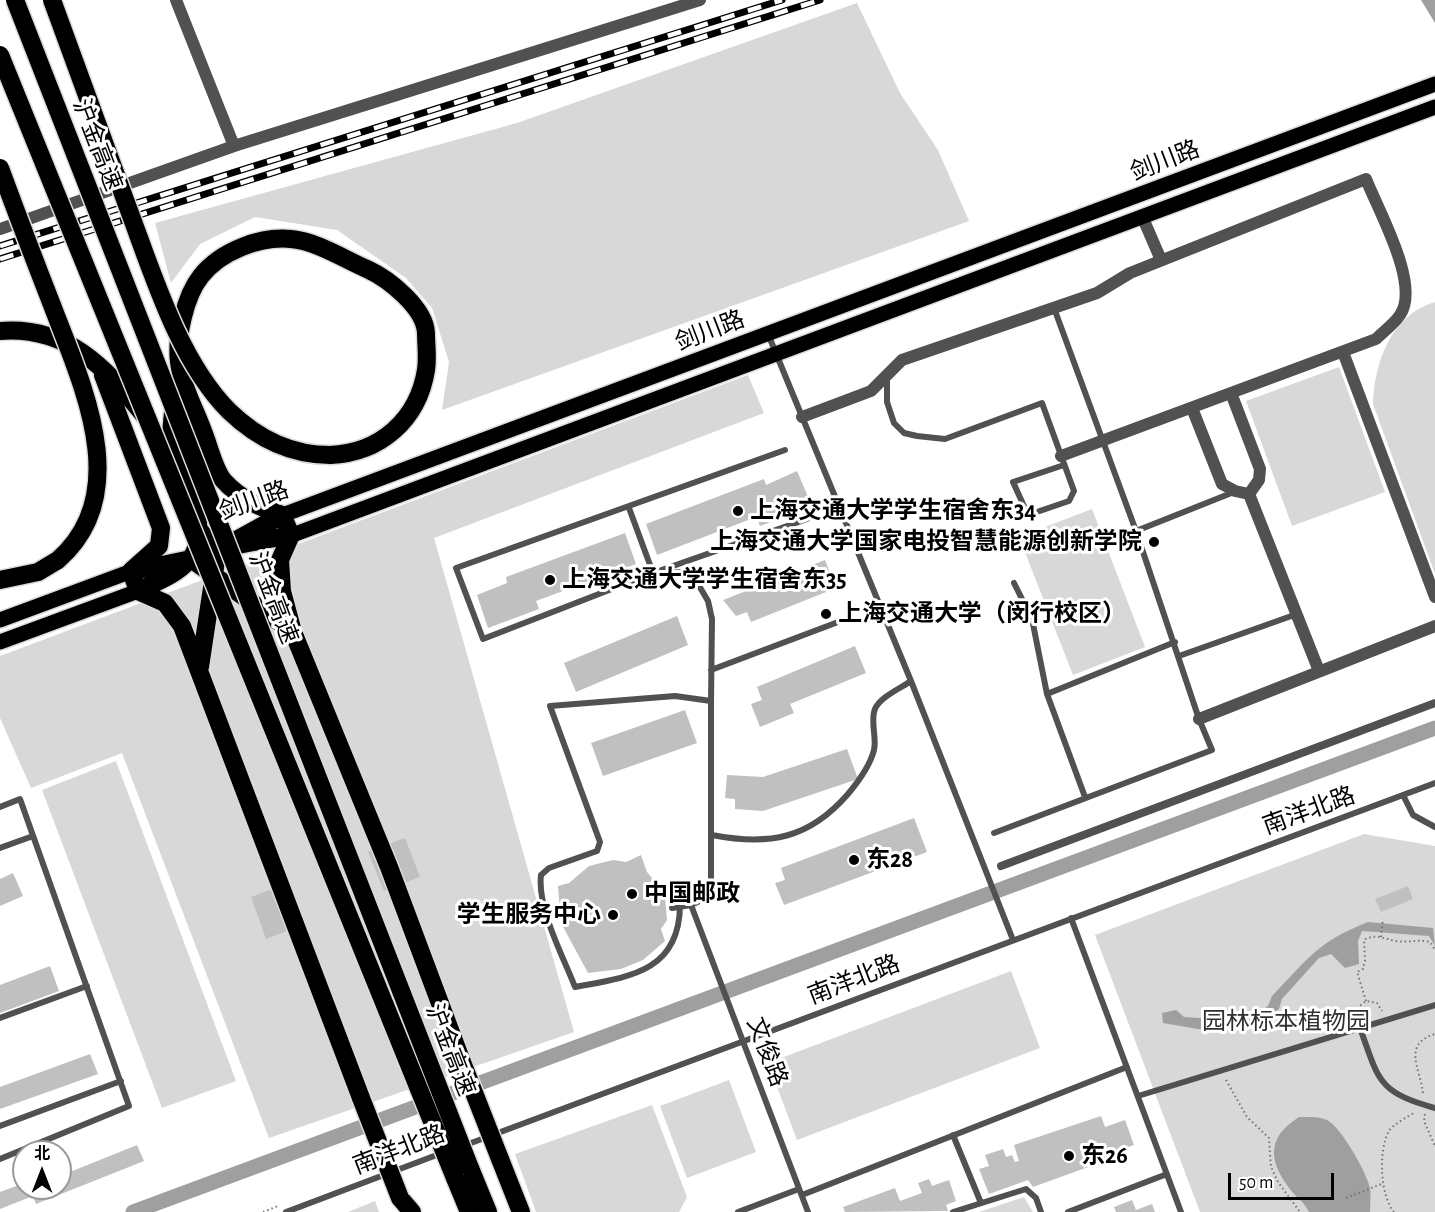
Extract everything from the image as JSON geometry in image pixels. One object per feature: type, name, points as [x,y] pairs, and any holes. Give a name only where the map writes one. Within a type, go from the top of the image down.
[{"type":"highway","name":"沪金高速","points":[[15,0],[462,1173],[469,1212]]},
{"type":"highway","points":[[52,0],[170,314],[195,366],[228,410],[263,439],[305,455],[330,455],[370,447],[391,435],[413,411],[427,369],[426,325],[404,294],[376,273],[326,250],[292,239],[255,242],[226,255],[201,276],[184,311],[179,342],[182,376],[223,480],[252,505],[282,515],[291,536],[280,560],[282,591],[293,632],[389,867],[521,1212]]},
{"type":"highway","name":"沪金高速","points":[[0,56],[462,1173],[488,1212]]},
{"type":"highway","points":[[0,168],[79,375],[96,442],[98,468],[94,502],[84,527],[71,549],[38,572],[0,580]]},
{"type":"highway","points":[[0,331],[20,329],[44,332],[88,355],[149,420],[162,447],[188,518],[207,554],[293,632]]},
{"type":"highway","points":[[101,370],[161,528],[159,546],[131,571]]},
{"type":"highway","points":[[182,376],[175,397],[171,439],[197,514],[207,554],[200,667]]},
{"type":"highway","points":[[138,591],[282,515]]},
{"type":"highway","points":[[131,571],[291,536]]},
{"type":"highway","points":[[131,571],[138,591],[165,603],[182,626],[200,667],[362,1098],[406,1205]]},
{"type":"main road","name":"剑川路","points":[[282,515],[1435,84]]},
{"type":"main road","name":"剑川路","points":[[291,536],[776,352],[1435,107]]},
{"type":"main road","points":[[0,620],[131,571]]},
{"type":"main road","points":[[0,642],[138,591]]},
{"type":"street","points":[[176,0],[234,146]]},
{"type":"street","points":[[0,230],[234,146],[700,0]]},
{"type":"street","points":[[802,417],[871,391],[902,360],[1097,293],[1130,273],[1366,179],[1401,264],[1407,287],[1401,314],[1376,339],[1104,440],[1063,461]]},
{"type":"street","points":[[1142,216],[1161,260]]},
{"type":"street","points":[[1343,352],[1435,597]]},
{"type":"street","points":[[1231,393],[1260,469],[1259,480],[1249,494]]},
{"type":"street","points":[[1192,408],[1222,484],[1235,491],[1249,494]]},
{"type":"street","points":[[1249,494],[1319,671]]},
{"type":"street","points":[[1199,719],[1435,626]]},
{"type":"street","points":[[1001,866],[1435,703]]},
{"type":"lane","points":[[994,833],[1212,750],[1199,719],[1175,642],[1104,440],[1054,308]]},
{"type":"lane","points":[[768,333],[911,681],[1013,940]]},
{"type":"lane","points":[[887,375],[887,402],[894,423],[904,433],[945,439],[1042,403],[1074,491],[1069,501],[1028,515],[1013,482],[1063,461]]},
{"type":"lane","points":[[785,450],[629,508],[456,568],[483,639],[653,573],[807,519]]},
{"type":"lane","points":[[1136,531],[1235,491]]},
{"type":"lane","points":[[629,508],[653,573]]},
{"type":"lane","points":[[653,573],[691,572],[708,601],[712,619],[711,882],[704,899],[691,905],[672,908]]},
{"type":"lane","points":[[1014,583],[1032,619],[1047,694],[1085,797]]},
{"type":"lane","points":[[1179,656],[1297,614]]},
{"type":"lane","points":[[711,670],[846,619]]},
{"type":"lane","points":[[1047,694],[1175,642]]},
{"type":"lane","points":[[712,835],[741,840],[767,840],[798,833],[830,814],[858,782],[874,750],[875,709],[883,700],[911,681]]},
{"type":"lane","points":[[680,906],[680,926],[671,947],[659,963],[616,980],[575,987],[544,906],[540,886],[541,875],[549,868],[597,851],[600,842],[550,705],[675,696],[711,700]]},
{"type":"lane","name":"南洋北路","points":[[286,1212],[1435,783]]},
{"type":"lane","points":[[1403,795],[1413,815],[1435,827]]},
{"type":"lane","points":[[0,807],[20,799],[129,1106],[0,1159]]},
{"type":"lane","points":[[0,848],[33,836]]},
{"type":"lane","name":"文俊路","points":[[691,905],[808,1212]]},
{"type":"lane","points":[[1071,918],[1181,1212]]},
{"type":"lane","points":[[0,1018],[87,986]]},
{"type":"lane","points":[[1138,1096],[1435,1005]]},
{"type":"lane","points":[[1360,1028],[1378,1079],[1393,1092],[1435,1108]]},
{"type":"lane","points":[[738,1212],[801,1192],[954,1136],[1127,1067]]},
{"type":"lane","points":[[0,1126],[121,1081]]},
{"type":"lane","points":[[954,1136],[981,1203]]},
{"type":"lane","points":[[1068,1212],[1167,1174]]},
{"type":"lane","points":[[953,1212],[1026,1189],[1036,1198],[1041,1212]]},
{"type":"path","points":[[1381,937],[1383,919]]},
{"type":"path","points":[[1366,1000],[1357,972],[1363,969],[1365,960],[1364,940],[1370,937],[1381,937],[1395,942],[1430,942],[1435,951]]},
{"type":"path","points":[[1366,1000],[1377,1003],[1385,1021]]},
{"type":"path","points":[[1360,1028],[1356,1018],[1356,1009],[1366,1000]]},
{"type":"path","points":[[1435,1034],[1420,1040],[1416,1048],[1425,1105],[1424,1121],[1435,1146]]},
{"type":"path","points":[[1219,1071],[1247,1117],[1269,1138],[1271,1167],[1274,1175],[1300,1212]]},
{"type":"path","points":[[1394,1212],[1390,1207],[1384,1183],[1383,1151],[1390,1128],[1425,1105]]},
{"type":"path","points":[[1346,1198],[1384,1183]]},
{"type":"green space","points":[[857,3],[900,93],[938,150],[969,221],[442,410],[449,362],[432,308],[406,278],[337,230],[255,217],[200,244],[171,283],[155,223],[517,123]]},
{"type":"green space","points":[[1435,302],[1435,574],[1373,404],[1377,373],[1388,342],[1407,317]]},
{"type":"green space","points":[[1339,367],[1385,492],[1292,526],[1246,401]]},
{"type":"green space","points":[[748,375],[764,413],[434,538],[574,1032],[269,1138],[122,753],[31,788],[0,718],[0,656]]},
{"type":"green space","points":[[1092,509],[1145,647],[1073,675],[1019,537]]},
{"type":"green space","points":[[116,761],[236,1081],[162,1108],[42,790]]},
{"type":"green space","name":"园林标本植物园","points":[[1364,834],[1435,846],[1435,1212],[1200,1212],[1095,935]]},
{"type":"green space","points":[[1011,971],[1040,1048],[797,1140],[768,1063]]},
{"type":"green space","points":[[729,1080],[756,1152],[687,1178],[660,1106]]},
{"type":"green space","points":[[652,1105],[687,1197],[679,1212],[536,1212],[515,1154]]},
{"type":"green space","points":[[1024,1197],[1033,1212],[979,1212]]},
{"type":"green space","points":[[375,1201],[379,1212],[348,1212]]},
{"type":"shaded area","points":[[1421,0],[1435,0],[1435,23]]},
{"type":"shaded area","points":[[1368,922],[1433,928],[1435,946],[1429,936],[1362,931],[1358,941],[1359,964],[1345,968],[1331,954],[1319,958],[1282,999],[1279,1009],[1263,1022],[1245,1030],[1198,1029],[1163,1023],[1162,1013],[1176,1010],[1184,1017],[1246,1021],[1268,1006],[1272,996],[1325,944]]},
{"type":"shaded area","points":[[1299,1117],[1327,1120],[1339,1131],[1353,1151],[1368,1181],[1370,1212],[1309,1212],[1294,1194],[1279,1172],[1274,1152],[1275,1143],[1280,1134]]},
{"type":"building","name":"上海交通大学学生宿舍东34","points":[[797,471],[812,506],[760,526],[756,517],[657,555],[646,524],[764,479],[766,485]]},
{"type":"building","name":"上海交通大学学生宿舍东35","points":[[625,533],[636,564],[536,601],[539,609],[488,628],[477,595],[507,583],[506,577]]},
{"type":"building","points":[[825,560],[836,588],[751,622],[747,612],[736,616],[723,600]]},
{"type":"building","points":[[677,616],[688,645],[576,692],[564,663]]},
{"type":"building","points":[[855,646],[866,673],[790,704],[794,713],[760,727],[751,704],[762,700],[757,687]]},
{"type":"building","points":[[685,710],[697,743],[603,776],[591,743]]},
{"type":"building","points":[[847,749],[858,779],[763,811],[735,809],[735,799],[725,798],[727,775],[763,777]]},
{"type":"building","name":"东28","points":[[914,818],[927,852],[784,905],[775,883],[785,880],[781,868]]},
{"type":"building","points":[[405,838],[420,877],[384,891],[368,852]]},
{"type":"building","name":"学生服务中心","points":[[641,855],[647,872],[661,889],[665,898],[667,920],[661,929],[665,941],[643,960],[621,969],[588,973],[561,923],[558,886],[569,883],[589,866],[613,860],[626,862]]},
{"type":"building","points":[[13,873],[23,896],[0,906],[0,879]]},
{"type":"building","points":[[288,883],[303,925],[266,939],[251,897]]},
{"type":"building","points":[[1408,886],[1413,899],[1381,912],[1375,899]]},
{"type":"building","points":[[50,966],[59,991],[0,1013],[0,985]]},
{"type":"building","points":[[90,1054],[98,1074],[0,1109],[0,1087]]},
{"type":"building","name":"东26","points":[[1101,1116],[1105,1127],[1125,1120],[1134,1145],[1122,1149],[1124,1154],[1033,1187],[1028,1180],[989,1194],[979,1169],[989,1166],[985,1155],[1003,1149],[1006,1157],[1012,1155],[1015,1162],[1019,1161],[1014,1145]]},
{"type":"building","points":[[137,1145],[144,1161],[72,1190],[72,1171]]},
{"type":"building","points":[[929,1179],[932,1186],[949,1180],[956,1201],[946,1205],[948,1211],[845,1212],[843,1207],[895,1188],[900,1201],[922,1193],[918,1183]]},
{"type":"building","points":[[12,1188],[12,1200],[23,1200],[0,1209],[0,1192]]},
{"type":"building","points":[[34,1200],[46,1200],[36,1204]]},
{"type":"building","points":[[1132,1200],[1136,1210],[1152,1204],[1155,1212],[1116,1212],[1114,1207]]},
{"type":"waterway","points":[[133,1212],[1435,728]]},
{"type":"railway","points":[[0,246],[782,0]]},
{"type":"railway","points":[[0,259],[820,0]]},
{"type":"place","name":"上海交通大学学生宿舍东34","points":[[738,511]]},
{"type":"place","name":"上海交通大学国家电投智慧能源创新学院","points":[[1154,542]]},
{"type":"place","name":"上海交通大学学生宿舍东35","points":[[550,580]]},
{"type":"place","name":"上海交通大学（闵行校区）","points":[[826,614]]},
{"type":"place","name":"东28","points":[[854,860]]},
{"type":"place","name":"中国邮政","points":[[632,894]]},
{"type":"place","name":"学生服务中心","points":[[613,915]]},
{"type":"place","name":"东26","points":[[1069,1156]]}]
